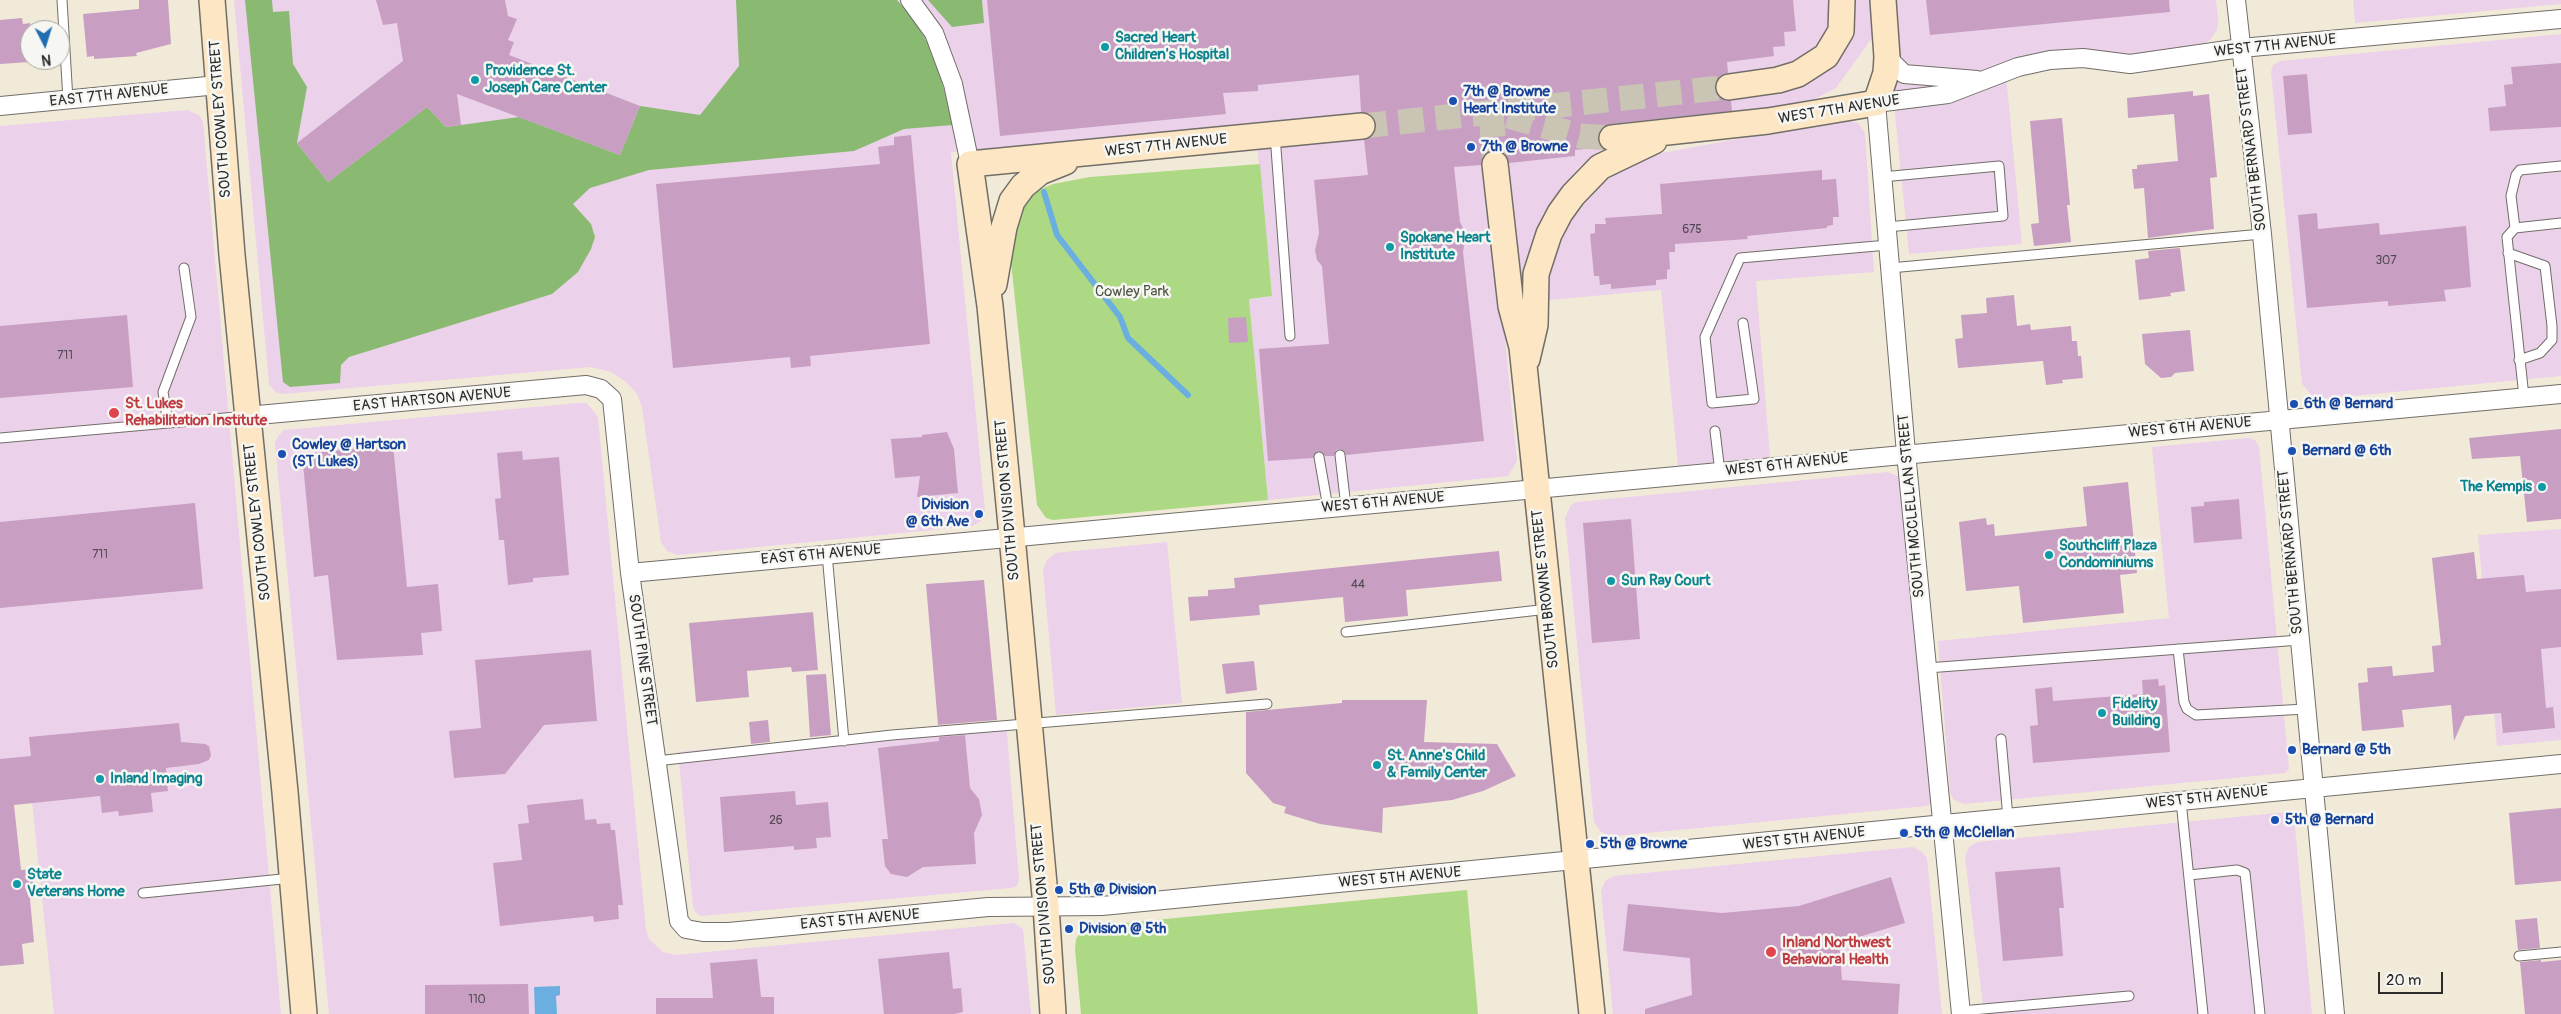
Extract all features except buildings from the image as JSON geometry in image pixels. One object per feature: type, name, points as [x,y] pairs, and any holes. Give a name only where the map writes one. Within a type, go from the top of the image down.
[{"type":"street","name":"SOUTH COWLEY STREET","points":[[212,0],[248,416],[304,1014]]},
{"type":"street","name":"SOUTH DIVISION STREET","points":[[910,0],[934,32],[953,84],[970,164],[990,306],[1055,1009]]},
{"type":"street","points":[[1729,88],[1778,80],[1798,74],[1826,56],[1841,31],[1842,0]]},
{"type":"street","name":"SOUTH MCCLELLAN STREET","points":[[1883,0],[1887,49],[1886,73],[1876,103],[1906,453],[1961,1013]]},
{"type":"street","name":"SOUTH BERNARD STREET","points":[[2236,0],[2262,234],[2334,1014]]},
{"type":"street","name":"WEST 7TH AVENUE","points":[[1612,138],[1682,132],[1948,94],[2018,67],[2050,60],[2083,58],[2130,64],[2241,48],[2561,19]]},
{"type":"street","name":"WEST 7TH AVENUE","points":[[1887,49],[1891,61],[1904,74],[1968,80],[1992,77]]},
{"type":"street","name":"EAST 7TH AVENUE","points":[[0,106],[218,85]]},
{"type":"street","name":"WEST 7TH AVENUE","points":[[970,164],[1362,126]]},
{"type":"street","name":"WEST 7TH AVENUE","points":[[1524,374],[1535,325],[1536,274],[1549,234],[1560,213],[1578,189],[1600,167],[1652,141],[1682,132]]},
{"type":"street","points":[[990,306],[1004,227],[1012,201],[1023,186],[1040,172],[1084,154]]},
{"type":"street","name":"SOUTH BROWNE STREET","points":[[1495,164],[1508,287],[1522,347],[1574,861],[1592,1014]]},
{"type":"street","name":"EAST HARTSON AVENUE","points":[[248,416],[586,385],[601,389],[612,399]]},
{"type":"street","name":"WEST 6TH AVENUE","points":[[1012,536],[1536,490],[1906,453],[2278,421],[2561,394]]},
{"type":"street","name":"SOUTH PINE STREET","points":[[612,399],[630,573],[679,921]]},
{"type":"street","name":"EAST 6TH AVENUE","points":[[630,573],[1012,536]]},
{"type":"street","name":"WEST 5TH AVENUE","points":[[1046,906],[1102,906],[2561,764]]},
{"type":"street","name":"EAST 5TH AVENUE","points":[[679,921],[686,929],[702,932],[729,932],[988,907],[1046,906]]},
{"type":"street","points":[[1582,1014],[1588,988]]},
{"type":"lane","points":[[62,0],[68,100]]},
{"type":"lane","points":[[1275,135],[1290,336]]},
{"type":"lane","points":[[1882,177],[2000,166],[2003,216],[1887,227]]},
{"type":"lane","points":[[2515,228],[2511,196],[2516,175],[2520,170],[2561,166]]},
{"type":"lane","points":[[2524,397],[2507,236],[2515,228],[2561,223]]},
{"type":"lane","points":[[1890,268],[2262,234]]},
{"type":"lane","points":[[1743,323],[1754,399],[1712,403],[1705,337],[1740,258],[1888,245]]},
{"type":"lane","points":[[2508,253],[2545,266],[2552,326],[2552,340],[2540,353],[2519,360]]},
{"type":"lane","points":[[168,423],[163,392],[191,317],[184,268]]},
{"type":"lane","points":[[0,438],[248,416]]},
{"type":"lane","points":[[1715,431],[1720,472]]},
{"type":"lane","points":[[1340,455],[1346,507]]},
{"type":"lane","points":[[1319,457],[1328,508]]},
{"type":"lane","points":[[827,554],[844,741]]},
{"type":"lane","points":[[1346,632],[1548,609]]},
{"type":"lane","points":[[1927,668],[2300,640]]},
{"type":"lane","points":[[2178,649],[2184,702],[2186,709],[2196,715],[2306,709]]},
{"type":"lane","points":[[656,762],[844,741],[1267,704]]},
{"type":"lane","points":[[2001,739],[2008,818]]},
{"type":"lane","points":[[2181,801],[2204,1014]]},
{"type":"lane","points":[[2189,875],[2236,870],[2245,873],[2260,1014]]},
{"type":"lane","points":[[142,893],[292,878]]},
{"type":"lane","points":[[2518,956],[2561,952]]},
{"type":"lane","points":[[1961,1013],[2129,996]]},
{"type":"shaded area","points":[[234,0],[2216,0],[2218,18],[2217,30],[2210,40],[2201,45],[2143,55],[2125,55],[2085,49],[2067,50],[2049,52],[2005,65],[2022,244],[1909,254],[1895,113],[1890,13],[1836,88],[1813,100],[1627,136],[1598,152],[1578,168],[1548,210],[1524,295],[1501,298],[1517,461],[1508,476],[1268,500],[1249,299],[1272,296],[1255,124],[951,152],[985,511],[981,521],[973,526],[677,555],[667,551],[661,542],[642,407],[637,394],[626,382],[611,372],[591,367],[283,394],[275,392],[269,384]]},
{"type":"shaded area","points":[[2353,0],[2561,0],[2561,4],[2355,23]]},
{"type":"shaded area","points":[[2561,34],[2561,376],[2321,399],[2313,397],[2302,384],[2271,72],[2273,65],[2280,61]]},
{"type":"shaded area","name":"St. Lukes Rehabilitation Institute","points":[[187,110],[199,115],[203,122],[281,1014],[54,1014],[29,772],[0,773],[0,126]]},
{"type":"shaded area","points":[[1845,119],[1858,123],[1865,133],[1874,272],[1756,281],[1770,457],[1678,466],[1661,290],[1548,300],[1550,272],[1559,243],[1574,214],[1598,186],[1627,166],[1662,153]]},
{"type":"shaded area","points":[[587,403],[598,417],[646,930],[649,939],[663,952],[675,955],[1014,923],[1023,929],[1031,1014],[329,1014],[275,443],[284,430]]},
{"type":"shaded area","points":[[2248,438],[2255,440],[2259,446],[2289,769],[2285,773],[1964,804],[1954,800],[1950,793],[1938,641],[2169,618],[2152,447]]},
{"type":"shaded area","points":[[1888,472],[1900,477],[1932,803],[1927,806],[1616,836],[1607,835],[1600,831],[1594,822],[1565,518],[1571,505],[1577,502]]},
{"type":"shaded area","points":[[2561,529],[2561,740],[2497,746],[2478,535]]},
{"type":"shaded area","points":[[1167,542],[1182,703],[1056,715],[1043,570],[1047,560],[1055,553]]},
{"type":"shaded area","points":[[1006,721],[1019,880],[1017,886],[701,916],[696,913],[693,907],[678,752]]},
{"type":"shaded area","points":[[2291,812],[2294,816],[2312,1014],[1984,1014],[1965,857],[1969,847],[1977,842]]},
{"type":"shaded area","name":"Inland Northwest Behavioral Health","points":[[1913,847],[1921,851],[1927,858],[1942,1014],[1613,1014],[1601,891],[1605,881],[1614,876]]},
{"type":"green space","points":[[245,0],[272,0],[273,12],[289,11],[293,64],[307,87],[297,143],[328,182],[427,107],[446,127],[519,117],[620,155],[640,106],[700,115],[739,66],[736,0],[897,0],[912,17],[935,55],[953,125],[904,129],[854,151],[649,170],[590,188],[573,204],[591,224],[595,237],[591,249],[578,272],[552,294],[349,357],[341,365],[340,383],[290,387],[283,382]]},
{"type":"green space","points":[[928,0],[982,0],[984,23],[952,27]]},
{"type":"green space","name":"Cowley Park","points":[[1260,164],[1272,296],[1249,299],[1268,500],[1053,520],[1046,518],[1037,505],[1010,253],[1018,207],[1030,194],[1053,184],[1090,177]]},
{"type":"green space","points":[[1467,890],[1478,1014],[1081,1014],[1075,949],[1076,939],[1082,930],[1092,926]]},
{"type":"water","points":[[560,986],[560,995],[556,996],[557,1014],[535,1014],[534,987]]},
{"type":"waterway","points":[[1044,192],[1057,235],[1120,317],[1128,338],[1188,395]]},
{"type":"tunnel","points":[[1362,126],[1729,87]]},
{"type":"tunnel","points":[[1491,112],[1495,164]]},
{"type":"tunnel","points":[[1508,116],[1580,136],[1612,138]]},
{"type":"place","name":"Sacred Heart Children's Hospital","points":[[1105,47]]},
{"type":"place","name":"Providence St. Joseph Care Center","points":[[475,80]]},
{"type":"place","name":"7th @ Browne Heart Institute","points":[[1453,101]]},
{"type":"place","name":"7th @ Browne","points":[[1471,147]]},
{"type":"place","name":"Spokane Heart Institute","points":[[1390,247]]},
{"type":"place","name":"6th @ Bernard","points":[[2294,404]]},
{"type":"place","name":"St. Lukes Rehabilitation Institute","points":[[114,413]]},
{"type":"place","name":"Bernard @ 6th","points":[[2292,451]]},
{"type":"place","name":"Cowley @ Hartson (ST Lukes)","points":[[282,454]]},
{"type":"place","name":"The Kempis","points":[[2542,487]]},
{"type":"place","name":"Division @ 6th Ave","points":[[979,514]]},
{"type":"place","name":"Southcliff Plaza Condominiums","points":[[2049,555]]},
{"type":"place","name":"Sun Ray Court","points":[[1611,581]]},
{"type":"place","name":"Fidelity Building","points":[[2102,713]]},
{"type":"place","name":"Bernard @ 5th","points":[[2292,750]]},
{"type":"place","name":"St. Anne's Child & Family Center","points":[[1377,765]]},
{"type":"place","name":"Inland Imaging","points":[[100,779]]},
{"type":"place","name":"5th @ Bernard","points":[[2275,820]]},
{"type":"place","name":"5th @ McClellan","points":[[1904,833]]},
{"type":"place","name":"5th @ Browne","points":[[1590,844]]},
{"type":"place","name":"State Veterans Home","points":[[17,884]]},
{"type":"place","name":"5th @ Division","points":[[1059,890]]},
{"type":"place","name":"Division @ 5th","points":[[1069,929]]},
{"type":"place","name":"Inland Northwest Behavioral Health","points":[[1771,952]]}]
